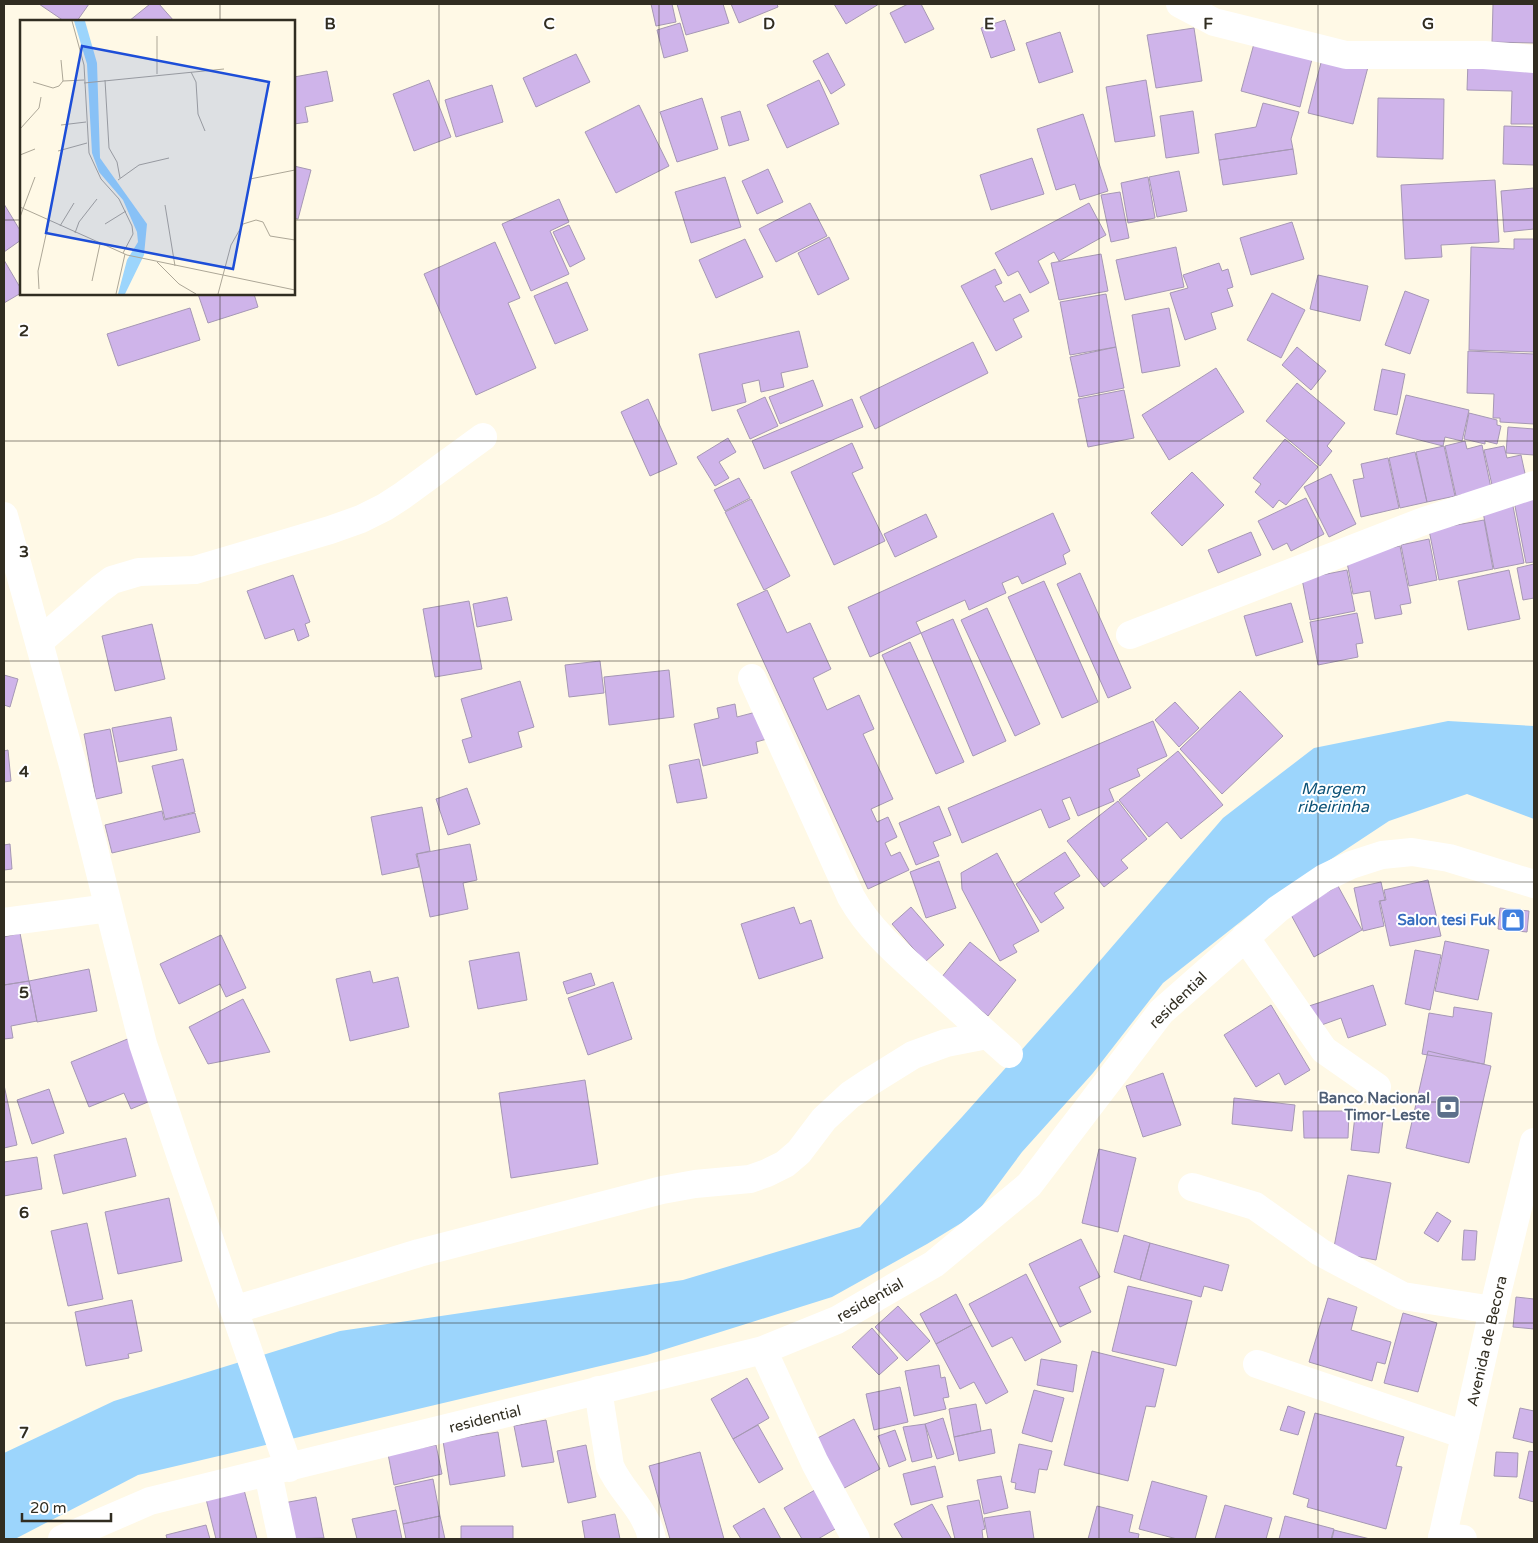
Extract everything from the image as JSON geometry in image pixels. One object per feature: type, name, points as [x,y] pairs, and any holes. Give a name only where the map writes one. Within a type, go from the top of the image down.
[{"type":"street","points":[[1180,4],[1214,22],[1346,55],[1484,55],[1534,59]]},
{"type":"street","points":[[39,642],[112,580],[139,572],[182,572],[195,570],[361,519],[402,496],[483,437]]},
{"type":"street","points":[[1130,635],[1424,522],[1534,484]]},
{"type":"street","points":[[4,516],[74,769],[143,1044],[244,1340],[280,1463],[282,1539]]},
{"type":"street","points":[[752,678],[858,910],[870,926],[906,961],[1009,1054]]},
{"type":"street","name":"residential","points":[[62,1539],[150,1501],[280,1463],[763,1350],[837,1320],[934,1264],[1029,1185],[1162,1012],[1278,909],[1324,878],[1351,865],[1382,855],[1412,852],[1449,858],[1534,884]]},
{"type":"street","points":[[4,922],[109,908]]},
{"type":"street","points":[[1245,937],[1324,1050],[1376,1087]]},
{"type":"street","points":[[234,1310],[419,1253],[653,1192],[695,1184],[750,1178],[767,1173],[785,1164],[798,1152],[824,1119],[850,1095],[913,1055],[946,1043],[987,1035]]},
{"type":"street","name":"Avenida de Becora","points":[[1449,1539],[1465,1435],[1534,1142]]},
{"type":"street","points":[[1192,1187],[1255,1206],[1320,1252],[1403,1296],[1493,1310]]},
{"type":"street","points":[[763,1350],[815,1463],[856,1539]]},
{"type":"street","points":[[1257,1364],[1465,1435]]},
{"type":"street","points":[[598,1390],[610,1466],[614,1476],[642,1513],[652,1539]]},
{"type":"water","name":"Margem ribeirinha","points":[[1448,721],[1534,726],[1534,819],[1467,794],[1389,821],[1263,904],[1163,983],[1093,1073],[1022,1152],[976,1214],[927,1244],[832,1297],[647,1355],[138,1475],[15,1539],[4,1539],[4,1453],[114,1401],[340,1331],[683,1280],[860,1227],[962,1117],[1073,992],[1223,818],[1314,748]]},
{"type":"building","points":[[39,4],[89,4],[78,20],[63,20]]},
{"type":"building","points":[[150,4],[159,4],[173,20],[130,20]]},
{"type":"building","points":[[651,4],[672,4],[676,22],[656,26]]},
{"type":"building","points":[[677,4],[723,4],[729,23],[686,35]]},
{"type":"building","points":[[731,4],[777,4],[778,7],[739,23]]},
{"type":"building","points":[[834,4],[879,4],[846,24]]},
{"type":"building","points":[[908,4],[921,4],[934,29],[905,43],[890,13]]},
{"type":"building","points":[[1493,4],[1534,4],[1534,43],[1492,42]]},
{"type":"building","points":[[1005,20],[1015,50],[991,58],[981,28]]},
{"type":"building","points":[[680,23],[688,51],[664,58],[657,30]]},
{"type":"building","points":[[1194,28],[1202,81],[1156,88],[1147,35]]},
{"type":"building","points":[[1060,32],[1073,72],[1039,83],[1026,43]]},
{"type":"building","points":[[1255,40],[1313,55],[1300,107],[1241,91]]},
{"type":"building","points":[[828,53],[845,85],[831,94],[813,61]]},
{"type":"building","points":[[576,54],[590,82],[536,107],[523,78]]},
{"type":"building","points":[[1323,55],[1368,67],[1353,124],[1308,113]]},
{"type":"building","points":[[1468,61],[1534,63],[1534,124],[1511,124],[1512,91],[1467,90]]},
{"type":"building","points":[[327,71],[333,101],[305,107],[308,122],[295,124],[295,77]]},
{"type":"building","points":[[429,80],[451,137],[414,151],[393,94]]},
{"type":"building","points":[[819,80],[839,124],[787,148],[767,105]]},
{"type":"building","points":[[1146,80],[1155,136],[1115,142],[1106,87]]},
{"type":"building","points":[[492,85],[503,122],[456,137],[445,100]]},
{"type":"building","points":[[702,98],[718,149],[677,162],[660,112]]},
{"type":"building","points":[[1378,98],[1444,99],[1443,159],[1377,157]]},
{"type":"building","points":[[1263,103],[1299,112],[1291,139],[1293,149],[1219,160],[1215,134],[1256,127]]},
{"type":"building","points":[[639,105],[669,166],[616,193],[585,132]]},
{"type":"building","points":[[740,111],[749,140],[729,146],[721,117]]},
{"type":"building","points":[[1193,111],[1199,153],[1166,158],[1160,116]]},
{"type":"building","points":[[1083,114],[1108,191],[1080,200],[1075,184],[1056,190],[1037,129]]},
{"type":"building","points":[[1504,126],[1534,127],[1534,165],[1503,164]]},
{"type":"building","points":[[1293,149],[1297,174],[1223,185],[1219,160]]},
{"type":"building","points":[[1032,158],[1044,194],[991,210],[980,175]]},
{"type":"building","points":[[295,166],[311,170],[298,219],[295,218]]},
{"type":"building","points":[[768,169],[783,202],[757,214],[742,181]]},
{"type":"building","points":[[1179,171],[1187,211],[1157,217],[1149,177]]},
{"type":"building","points":[[725,177],[741,227],[691,243],[675,192]]},
{"type":"building","points":[[1148,177],[1155,218],[1128,223],[1121,183]]},
{"type":"building","points":[[1495,180],[1499,242],[1441,245],[1442,257],[1405,259],[1401,185]]},
{"type":"building","points":[[1534,188],[1534,229],[1504,232],[1501,191]]},
{"type":"building","points":[[1120,192],[1129,238],[1111,242],[1101,195]]},
{"type":"building","points":[[559,199],[569,222],[550,231],[569,274],[531,291],[502,224]]},
{"type":"building","points":[[810,203],[827,236],[776,262],[759,229]]},
{"type":"building","points":[[1089,203],[1106,235],[1059,261],[1054,252],[1038,261],[1049,283],[1030,293],[1018,271],[1008,276],[995,253]]},
{"type":"building","points":[[4,204],[20,230],[20,241],[4,252]]},
{"type":"building","points":[[1292,222],[1304,259],[1251,275],[1240,238]]},
{"type":"building","points":[[569,225],[585,259],[570,267],[553,232]]},
{"type":"building","points":[[829,237],[849,279],[818,295],[798,253]]},
{"type":"building","points":[[745,239],[763,277],[716,298],[699,260]]},
{"type":"building","points":[[1514,239],[1534,239],[1534,352],[1469,350],[1471,247],[1514,249]]},
{"type":"building","points":[[495,242],[520,298],[508,303],[536,368],[476,395],[424,274]]},
{"type":"building","points":[[1176,247],[1184,287],[1125,300],[1116,260]]},
{"type":"building","points":[[1101,254],[1108,291],[1059,300],[1051,263]]},
{"type":"building","points":[[4,260],[20,287],[20,294],[4,303]]},
{"type":"building","points":[[1219,263],[1222,271],[1228,269],[1233,287],[1227,289],[1233,306],[1211,313],[1216,329],[1185,340],[1170,293],[1188,288],[1183,275]]},
{"type":"building","points":[[995,269],[1002,283],[995,286],[1004,302],[1020,294],[1029,311],[1013,319],[1022,337],[996,351],[961,286]]},
{"type":"building","points":[[1318,275],[1368,286],[1360,321],[1310,309]]},
{"type":"building","points":[[567,282],[588,330],[555,344],[534,296]]},
{"type":"building","points":[[1405,291],[1429,300],[1410,354],[1385,345]]},
{"type":"building","points":[[1272,293],[1305,310],[1281,358],[1247,340]]},
{"type":"building","points":[[1106,294],[1116,347],[1070,355],[1060,302]]},
{"type":"building","points":[[198,295],[254,295],[258,307],[208,323]]},
{"type":"building","points":[[190,308],[200,340],[118,366],[107,334]]},
{"type":"building","points":[[1169,308],[1180,366],[1142,373],[1132,315]]},
{"type":"building","points":[[799,331],[808,367],[781,373],[784,387],[761,392],[759,380],[742,384],[746,402],[712,411],[699,354]]},
{"type":"building","points":[[973,342],[988,373],[875,429],[860,397]]},
{"type":"building","points":[[1116,347],[1124,388],[1079,397],[1070,357]]},
{"type":"building","points":[[1297,347],[1326,371],[1311,390],[1282,365]]},
{"type":"building","points":[[1468,351],[1534,354],[1534,424],[1500,422],[1500,418],[1493,418],[1494,394],[1467,393]]},
{"type":"building","points":[[1216,368],[1244,412],[1169,460],[1142,415]]},
{"type":"building","points":[[1382,369],[1405,374],[1397,415],[1374,410]]},
{"type":"building","points":[[813,380],[823,406],[780,424],[769,397]]},
{"type":"building","points":[[1297,383],[1345,423],[1327,446],[1332,451],[1320,466],[1266,421]]},
{"type":"building","points":[[1124,390],[1134,438],[1088,447],[1078,399]]},
{"type":"building","points":[[1406,395],[1469,410],[1462,441],[1445,437],[1443,446],[1396,434]]},
{"type":"building","points":[[765,397],[778,426],[750,439],[737,410]]},
{"type":"building","points":[[648,399],[677,464],[650,476],[621,412]]},
{"type":"building","points":[[852,399],[863,427],[764,469],[752,441]]},
{"type":"building","points":[[1469,413],[1497,420],[1497,425],[1501,426],[1497,444],[1485,441],[1485,444],[1464,439]]},
{"type":"building","points":[[1508,427],[1534,429],[1534,455],[1506,453]]},
{"type":"building","points":[[728,438],[736,452],[719,462],[729,478],[715,486],[697,457]]},
{"type":"building","points":[[1285,439],[1318,467],[1286,505],[1279,500],[1273,508],[1255,492],[1261,484],[1253,478]]},
{"type":"building","points":[[1465,441],[1467,449],[1482,445],[1491,488],[1456,496],[1445,446]]},
{"type":"building","points":[[852,443],[863,468],[852,473],[885,541],[834,565],[791,472]]},
{"type":"building","points":[[1444,446],[1455,496],[1427,502],[1416,452]]},
{"type":"building","points":[[1504,446],[1507,458],[1521,455],[1526,478],[1492,485],[1484,450]]},
{"type":"building","points":[[1415,452],[1427,502],[1400,508],[1389,458]]},
{"type":"building","points":[[1388,458],[1399,508],[1361,517],[1353,480],[1364,478],[1361,464]]},
{"type":"building","points":[[1192,472],[1224,505],[1182,546],[1151,513]]},
{"type":"building","points":[[1331,474],[1356,524],[1329,537],[1304,487]]},
{"type":"building","points":[[739,478],[750,498],[725,511],[714,490]]},
{"type":"building","points":[[1534,497],[1534,562],[1526,563],[1514,501]]},
{"type":"building","points":[[1306,498],[1324,534],[1291,551],[1287,543],[1273,550],[1258,521]]},
{"type":"building","points":[[751,499],[790,576],[764,590],[725,512]]},
{"type":"building","points":[[1512,501],[1524,563],[1494,569],[1482,507]]},
{"type":"building","points":[[1053,513],[1070,551],[1063,555],[1066,564],[1022,584],[1018,576],[1002,583],[1006,593],[969,610],[965,600],[916,622],[921,633],[870,657],[848,607]]},
{"type":"building","points":[[926,514],[937,537],[895,557],[884,534]]},
{"type":"building","points":[[1484,520],[1493,569],[1439,580],[1429,530]]},
{"type":"building","points":[[1251,532],[1261,555],[1218,573],[1208,550]]},
{"type":"building","points":[[1429,539],[1437,580],[1409,586],[1401,545]]},
{"type":"building","points":[[1400,546],[1411,603],[1400,605],[1402,614],[1375,619],[1370,591],[1353,594],[1346,557]]},
{"type":"building","points":[[1534,564],[1534,598],[1523,600],[1517,568]]},
{"type":"building","points":[[1347,570],[1355,611],[1310,620],[1302,579]]},
{"type":"building","points":[[1509,570],[1520,619],[1468,630],[1458,581]]},
{"type":"building","points":[[1080,573],[1131,688],[1108,698],[1057,584]]},
{"type":"building","points":[[293,575],[310,622],[305,624],[309,636],[298,641],[294,629],[265,639],[247,591]]},
{"type":"building","points":[[1044,581],[1098,702],[1062,718],[1008,597]]},
{"type":"building","points":[[767,590],[787,633],[810,623],[831,669],[813,678],[827,710],[859,695],[874,729],[863,734],[893,799],[871,809],[877,822],[888,817],[897,837],[885,843],[891,856],[900,852],[909,870],[868,889],[737,604]]},
{"type":"building","points":[[507,597],[512,620],[477,627],[473,604]]},
{"type":"building","points":[[469,601],[482,669],[435,677],[423,609]]},
{"type":"building","points":[[1291,603],[1303,642],[1256,656],[1244,616]]},
{"type":"building","points":[[987,608],[1040,724],[1015,736],[961,620]]},
{"type":"building","points":[[1357,613],[1363,643],[1356,644],[1358,657],[1318,665],[1310,622]]},
{"type":"building","points":[[953,619],[1006,741],[973,756],[921,633]]},
{"type":"building","points":[[152,624],[165,679],[115,691],[102,636]]},
{"type":"building","points":[[910,642],[964,762],[936,774],[882,655]]},
{"type":"building","points":[[600,661],[604,693],[569,697],[565,665]]},
{"type":"building","points":[[669,670],[674,717],[609,725],[604,677]]},
{"type":"building","points":[[4,675],[18,679],[10,707],[4,705]]},
{"type":"building","points":[[520,681],[534,727],[518,732],[522,747],[469,763],[462,740],[472,737],[461,699]]},
{"type":"building","points":[[1240,691],[1283,736],[1222,794],[1180,749]]},
{"type":"building","points":[[1175,702],[1199,728],[1179,747],[1155,720]]},
{"type":"building","points":[[735,704],[737,717],[760,711],[767,739],[756,742],[758,753],[703,766],[694,724],[719,718],[717,708]]},
{"type":"building","points":[[171,717],[177,750],[119,762],[112,728]]},
{"type":"building","points":[[1153,721],[1167,756],[1137,769],[1140,776],[1109,789],[1114,801],[1078,816],[1070,797],[1062,800],[1070,819],[1049,828],[1041,809],[962,843],[948,808]]},
{"type":"building","points":[[110,729],[122,793],[96,799],[84,734]]},
{"type":"building","points":[[8,750],[11,781],[4,782],[4,751]]},
{"type":"building","points":[[1178,751],[1223,805],[1181,839],[1167,822],[1149,837],[1119,800]]},
{"type":"building","points":[[183,759],[195,812],[165,819],[152,766]]},
{"type":"building","points":[[699,759],[707,798],[677,803],[669,765]]},
{"type":"building","points":[[467,788],[480,824],[448,835],[436,799]]},
{"type":"building","points":[[1118,801],[1147,839],[1121,860],[1128,868],[1104,887],[1067,841]]},
{"type":"building","points":[[939,806],[951,835],[933,842],[939,856],[916,865],[899,823]]},
{"type":"building","points":[[422,807],[430,851],[416,854],[419,867],[382,875],[371,817]]},
{"type":"building","points":[[162,811],[164,820],[195,813],[200,832],[112,853],[105,825]]},
{"type":"building","points":[[10,844],[12,869],[4,870],[4,845]]},
{"type":"building","points":[[470,844],[477,880],[463,883],[468,909],[430,917],[417,854]]},
{"type":"building","points":[[1065,852],[1080,876],[1054,893],[1064,908],[1041,923],[1016,884]]},
{"type":"building","points":[[997,853],[1039,931],[1013,945],[1017,952],[1000,961],[962,889],[961,873]]},
{"type":"building","points":[[939,861],[956,908],[926,918],[910,872]]},
{"type":"building","points":[[1428,880],[1441,936],[1390,946],[1380,901],[1386,900],[1384,890]]},
{"type":"building","points":[[1381,882],[1385,900],[1379,901],[1384,926],[1363,931],[1354,888]]},
{"type":"building","points":[[1338,886],[1362,930],[1314,957],[1290,913]]},
{"type":"building","points":[[794,907],[800,924],[811,920],[823,958],[759,979],[741,924]]},
{"type":"building","points":[[911,907],[944,945],[925,962],[892,924]]},
{"type":"building","name":"Salon tesi Fuk","points":[[1500,908],[1529,911],[1527,932],[1498,929]]},
{"type":"building","points":[[20,933],[29,981],[4,985],[4,937]]},
{"type":"building","points":[[221,935],[246,988],[226,997],[220,984],[179,1004],[160,964]]},
{"type":"building","points":[[1445,941],[1489,950],[1478,1000],[1435,991]]},
{"type":"building","points":[[970,942],[1016,980],[988,1016],[941,978]]},
{"type":"building","points":[[1415,950],[1441,955],[1430,1010],[1405,1004]]},
{"type":"building","points":[[519,952],[527,1000],[478,1009],[469,961]]},
{"type":"building","points":[[89,969],[97,1011],[37,1022],[29,981]]},
{"type":"building","points":[[370,971],[373,983],[398,977],[409,1027],[350,1041],[336,979]]},
{"type":"building","points":[[591,973],[595,985],[567,994],[563,982]]},
{"type":"building","points":[[29,981],[37,1021],[11,1026],[13,1038],[4,1039],[4,985]]},
{"type":"building","points":[[613,982],[632,1039],[588,1055],[568,998]]},
{"type":"building","points":[[1373,985],[1386,1025],[1348,1038],[1341,1018],[1316,1027],[1309,1006]]},
{"type":"building","points":[[243,999],[270,1052],[208,1064],[189,1027]]},
{"type":"building","points":[[1271,1005],[1310,1070],[1285,1085],[1279,1073],[1256,1087],[1224,1035]]},
{"type":"building","points":[[1454,1007],[1492,1013],[1484,1064],[1422,1054],[1429,1013],[1453,1017]]},
{"type":"building","points":[[130,1038],[155,1099],[131,1109],[124,1093],[89,1107],[71,1062]]},
{"type":"building","name":"Banco Nacional Timor-Leste","points":[[1428,1051],[1491,1066],[1469,1163],[1406,1148]]},
{"type":"building","points":[[1163,1073],[1181,1125],[1143,1137],[1126,1086]]},
{"type":"building","points":[[585,1080],[598,1164],[511,1178],[499,1093]]},
{"type":"building","points":[[4,1085],[17,1145],[4,1148]]},
{"type":"building","points":[[49,1089],[64,1133],[32,1144],[17,1100]]},
{"type":"building","points":[[1234,1098],[1295,1105],[1292,1131],[1232,1124]]},
{"type":"building","points":[[1303,1111],[1349,1111],[1348,1138],[1304,1138]]},
{"type":"building","points":[[1355,1116],[1383,1120],[1379,1153],[1351,1150]]},
{"type":"building","points":[[126,1138],[136,1176],[63,1194],[54,1155]]},
{"type":"building","points":[[1099,1149],[1136,1158],[1118,1232],[1082,1223]]},
{"type":"building","points":[[37,1157],[42,1189],[4,1196],[4,1162]]},
{"type":"building","points":[[1348,1175],[1391,1183],[1376,1260],[1333,1252]]},
{"type":"building","points":[[169,1198],[182,1261],[118,1274],[105,1212]]},
{"type":"building","points":[[1437,1212],[1451,1221],[1438,1242],[1424,1233]]},
{"type":"building","points":[[87,1223],[103,1299],[68,1306],[51,1231]]},
{"type":"building","points":[[1464,1230],[1477,1231],[1475,1260],[1462,1260]]},
{"type":"building","points":[[1124,1235],[1150,1243],[1140,1280],[1114,1272]]},
{"type":"building","points":[[1081,1239],[1100,1277],[1079,1287],[1091,1312],[1060,1327],[1029,1264]]},
{"type":"building","points":[[1150,1243],[1229,1265],[1222,1291],[1204,1286],[1201,1297],[1140,1280]]},
{"type":"building","points":[[1026,1274],[1061,1342],[1025,1361],[1012,1337],[992,1347],[969,1304]]},
{"type":"building","points":[[1128,1286],[1192,1301],[1176,1366],[1112,1351]]},
{"type":"building","points":[[956,1294],[972,1325],[936,1344],[920,1314]]},
{"type":"building","points":[[1516,1297],[1534,1299],[1534,1329],[1513,1327]]},
{"type":"building","points":[[1328,1298],[1357,1307],[1351,1330],[1391,1342],[1385,1364],[1377,1362],[1372,1381],[1309,1362]]},
{"type":"building","points":[[132,1300],[142,1351],[128,1354],[129,1358],[86,1366],[75,1312]]},
{"type":"building","points":[[898,1306],[930,1341],[907,1361],[875,1327]]},
{"type":"building","points":[[1403,1313],[1437,1323],[1418,1392],[1384,1383]]},
{"type":"building","points":[[972,1325],[1008,1392],[986,1404],[974,1382],[960,1389],[936,1344]]},
{"type":"building","points":[[872,1328],[898,1358],[879,1375],[852,1347]]},
{"type":"building","points":[[1092,1351],[1164,1369],[1155,1407],[1146,1406],[1128,1481],[1064,1465]]},
{"type":"building","points":[[1041,1359],[1077,1365],[1073,1392],[1037,1385]]},
{"type":"building","points":[[939,1365],[941,1378],[945,1377],[949,1397],[943,1398],[946,1409],[914,1416],[905,1371]]},
{"type":"building","points":[[747,1378],[769,1418],[733,1439],[711,1399]]},
{"type":"building","points":[[900,1387],[908,1422],[874,1430],[866,1394]]},
{"type":"building","points":[[1034,1390],[1064,1398],[1052,1442],[1022,1433]]},
{"type":"building","points":[[976,1404],[981,1431],[954,1437],[949,1409]]},
{"type":"building","points":[[1288,1406],[1305,1412],[1298,1435],[1280,1430]]},
{"type":"building","points":[[1520,1408],[1534,1411],[1534,1443],[1513,1438]]},
{"type":"building","points":[[1315,1413],[1404,1437],[1396,1466],[1402,1467],[1386,1529],[1307,1507],[1309,1499],[1293,1494]]},
{"type":"building","points":[[943,1418],[954,1454],[937,1459],[925,1424]]},
{"type":"building","points":[[854,1419],[880,1469],[835,1493],[808,1443]]},
{"type":"building","points":[[546,1420],[554,1462],[522,1467],[514,1426]]},
{"type":"building","points":[[925,1424],[932,1457],[912,1462],[903,1427]]},
{"type":"building","points":[[758,1425],[783,1469],[759,1483],[733,1439]]},
{"type":"building","points":[[991,1429],[995,1453],[959,1461],[954,1437]]},
{"type":"building","points":[[895,1430],[906,1460],[889,1467],[878,1436]]},
{"type":"building","points":[[498,1432],[505,1476],[450,1485],[443,1441]]},
{"type":"building","points":[[1019,1444],[1052,1451],[1047,1470],[1039,1469],[1035,1493],[1015,1489],[1016,1483],[1011,1482]]},
{"type":"building","points":[[436,1445],[442,1474],[394,1485],[388,1454]]},
{"type":"building","points":[[586,1445],[596,1497],[568,1503],[557,1451]]},
{"type":"building","points":[[1529,1451],[1534,1452],[1534,1502],[1519,1498]]},
{"type":"building","points":[[700,1452],[724,1539],[670,1539],[649,1466]]},
{"type":"building","points":[[1496,1452],[1518,1453],[1517,1477],[1494,1476]]},
{"type":"building","points":[[935,1466],[943,1497],[911,1505],[903,1474]]},
{"type":"building","points":[[1001,1476],[1008,1508],[984,1514],[977,1480]]},
{"type":"building","points":[[433,1479],[440,1516],[403,1524],[395,1487]]},
{"type":"building","points":[[1152,1481],[1207,1496],[1195,1539],[1177,1539],[1139,1529]]},
{"type":"building","points":[[243,1486],[257,1539],[216,1539],[205,1495]]},
{"type":"building","points":[[820,1487],[842,1525],[818,1539],[802,1539],[784,1508]]},
{"type":"building","points":[[316,1497],[324,1538],[285,1539],[278,1504]]},
{"type":"building","points":[[979,1500],[985,1529],[982,1530],[983,1539],[955,1539],[947,1506]]},
{"type":"building","points":[[932,1504],[951,1538],[903,1539],[894,1524]]},
{"type":"building","points":[[1225,1505],[1272,1518],[1266,1539],[1215,1539]]},
{"type":"building","points":[[1097,1506],[1133,1515],[1129,1532],[1139,1534],[1138,1539],[1088,1539]]},
{"type":"building","points":[[764,1508],[781,1539],[741,1539],[733,1526]]},
{"type":"building","points":[[396,1510],[402,1539],[357,1539],[352,1519]]},
{"type":"building","points":[[1030,1511],[1034,1539],[988,1539],[984,1518]]},
{"type":"building","points":[[615,1514],[620,1539],[585,1539],[582,1521]]},
{"type":"building","points":[[440,1516],[445,1539],[406,1539],[403,1524]]},
{"type":"building","points":[[1285,1516],[1334,1529],[1331,1539],[1279,1539]]},
{"type":"building","points":[[206,1525],[210,1539],[167,1539],[166,1535]]},
{"type":"building","points":[[461,1526],[513,1526],[513,1539],[461,1539]]},
{"type":"building","points":[[1334,1530],[1370,1539],[1332,1539]]},
{"type":"place","name":"Salon tesi Fuk","points":[[1513,920]]},
{"type":"place","name":"Banco Nacional Timor-Leste","points":[[1448,1107]]}]
